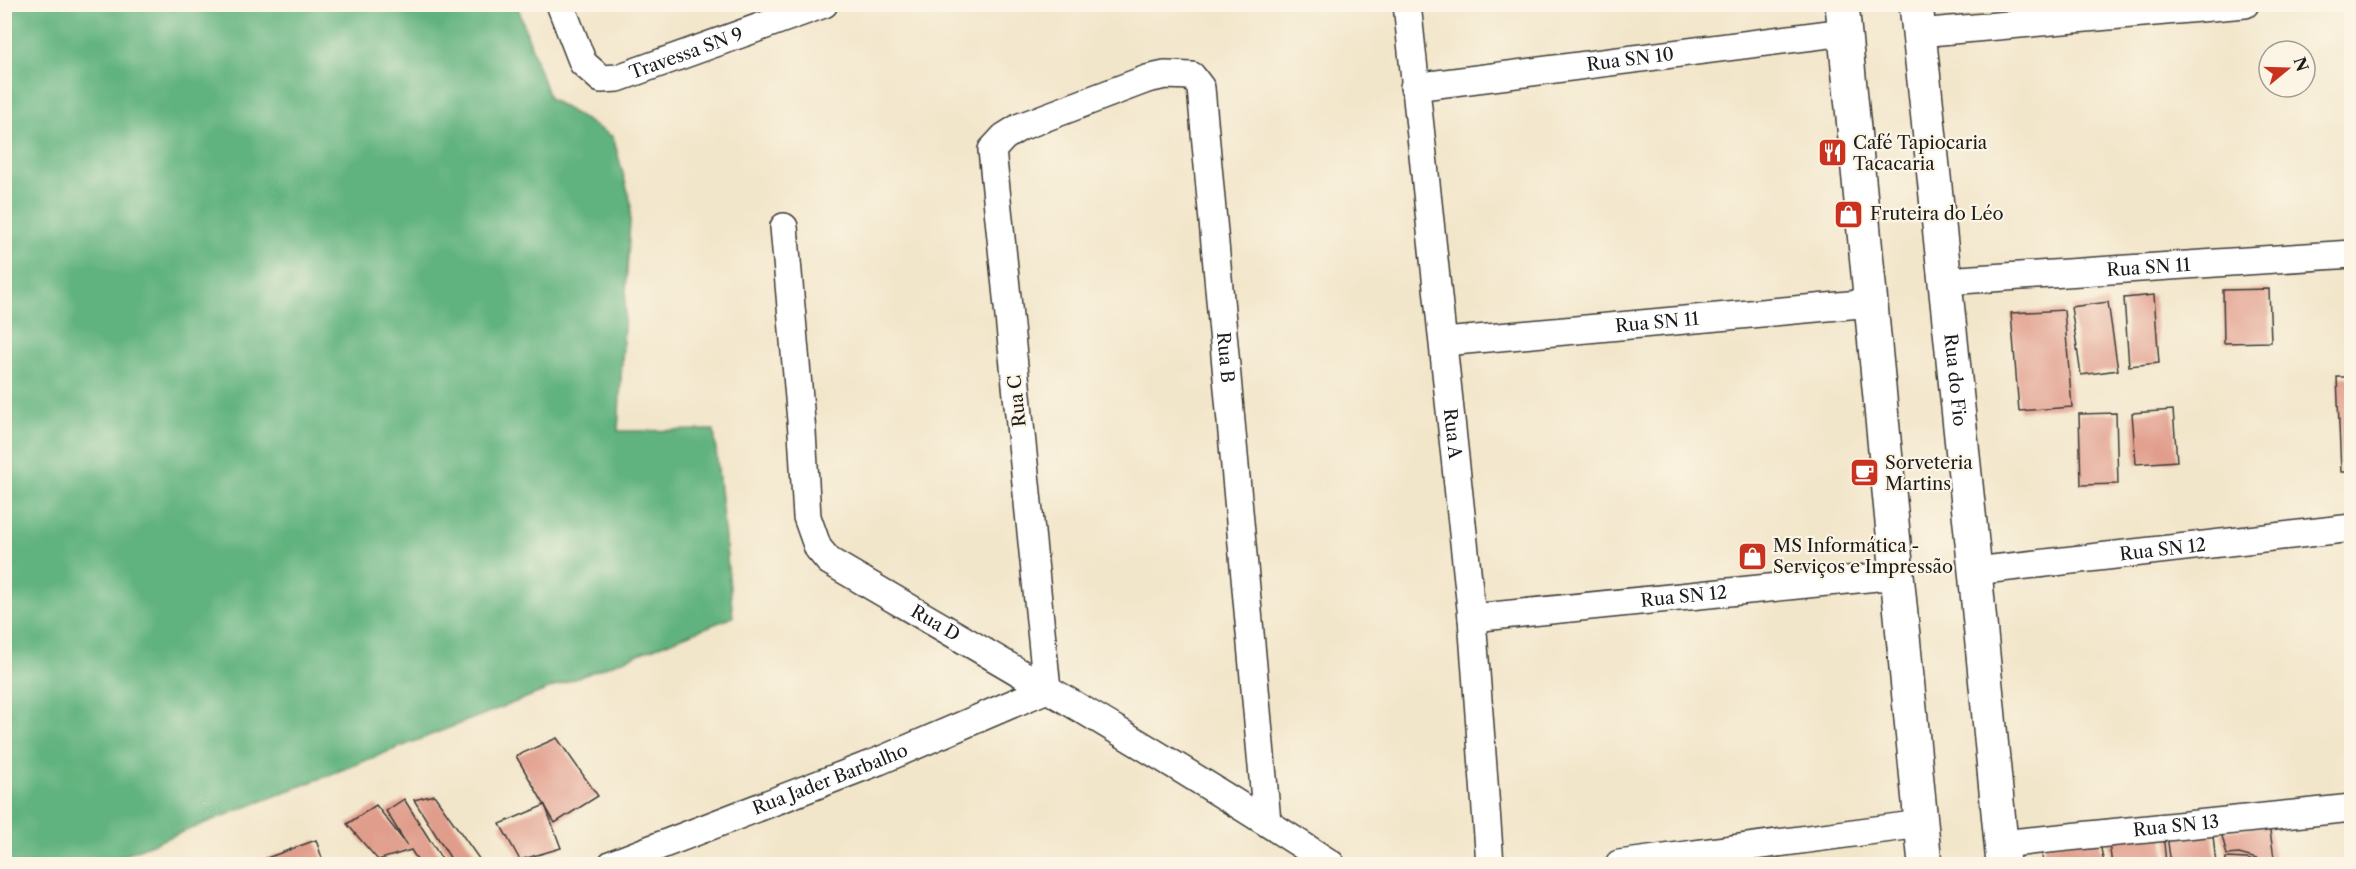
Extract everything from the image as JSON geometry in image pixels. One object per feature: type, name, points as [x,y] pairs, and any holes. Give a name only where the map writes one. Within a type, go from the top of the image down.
[{"type":"street","name":"Travessa SN 9","points":[[560,4],[583,63],[601,79],[618,78],[824,4]]},
{"type":"street","name":"Rua A","points":[[1407,4],[1472,618],[1491,864]]},
{"type":"street","points":[[1917,19],[2245,4]]},
{"type":"street","name":"Rua SN 10","points":[[1414,87],[1843,18]]},
{"type":"street","points":[[1843,18],[1925,864]]},
{"type":"street","name":"Rua do Fio","points":[[1917,19],[2002,854]]},
{"type":"street","name":"Rua B","points":[[1020,127],[1147,79],[1165,75],[1192,76],[1201,87],[1267,822]]},
{"type":"street","name":"Rua C","points":[[1020,127],[1004,136],[992,150],[1047,688]]},
{"type":"street","name":"Rua D","points":[[784,227],[807,517],[818,548],[829,561],[1047,688],[1267,822],[1331,864]]},
{"type":"street","name":"Rua SN 11","points":[[1945,281],[2352,254]]},
{"type":"street","name":"Rua SN 11","points":[[1444,342],[1871,303]]},
{"type":"street","name":"Rua SN 12","points":[[1975,571],[2352,528]]},
{"type":"street","name":"Rua SN 12","points":[[1472,618],[1897,575]]},
{"type":"street","name":"Rua Jader Barbalho","points":[[612,864],[879,761],[1047,688]]},
{"type":"street","name":"Rua SN 13","points":[[2002,854],[2352,808]]},
{"type":"street","points":[[1619,864],[1922,824]]},
{"type":"green space","points":[[5,4],[517,5],[549,98],[613,137],[631,203],[618,431],[714,430],[733,617],[101,864],[5,864]]},
{"type":"building","points":[[2269,289],[2271,342],[2224,343],[2223,290]]},
{"type":"building","points":[[2154,295],[2159,363],[2129,366],[2124,298]]},
{"type":"building","points":[[2108,302],[2118,370],[2081,375],[2071,307]]},
{"type":"building","points":[[2064,310],[2072,407],[2019,411],[2011,313]]},
{"type":"building","points":[[2337,377],[2352,377],[2352,472],[2341,472]]},
{"type":"building","points":[[2173,410],[2177,461],[2136,464],[2132,413]]},
{"type":"building","points":[[2116,413],[2118,484],[2081,485],[2079,414]]},
{"type":"building","points":[[557,738],[598,796],[555,823],[516,756]]},
{"type":"building","points":[[434,795],[480,860],[475,864],[454,864],[414,800]]},
{"type":"building","points":[[404,799],[445,864],[420,864],[411,850],[378,860],[347,824],[376,805],[407,845],[386,811]]},
{"type":"building","points":[[545,805],[561,848],[520,860],[500,824]]},
{"type":"building","points":[[2269,825],[2275,864],[2239,854],[2227,855],[2221,832]]},
{"type":"building","points":[[2212,826],[2216,864],[2171,864],[2166,829]]},
{"type":"building","points":[[2163,832],[2166,864],[2112,864],[2108,837]]},
{"type":"building","points":[[2099,838],[2104,864],[2043,864],[2042,854],[2045,845]]},
{"type":"building","points":[[316,840],[324,864],[257,864],[256,862]]},
{"type":"building","points":[[2226,858],[2247,859],[2261,864],[2226,864]]},
{"type":"place","name":"Café Tapiocaria Tacacaria","points":[[1832,153]]},
{"type":"place","name":"Fruteira do Léo","points":[[1849,214]]},
{"type":"place","name":"Sorveteria Martins","points":[[1864,473]]},
{"type":"place","name":"MS Informática - Serviços e Impressão","points":[[1752,556]]}]
